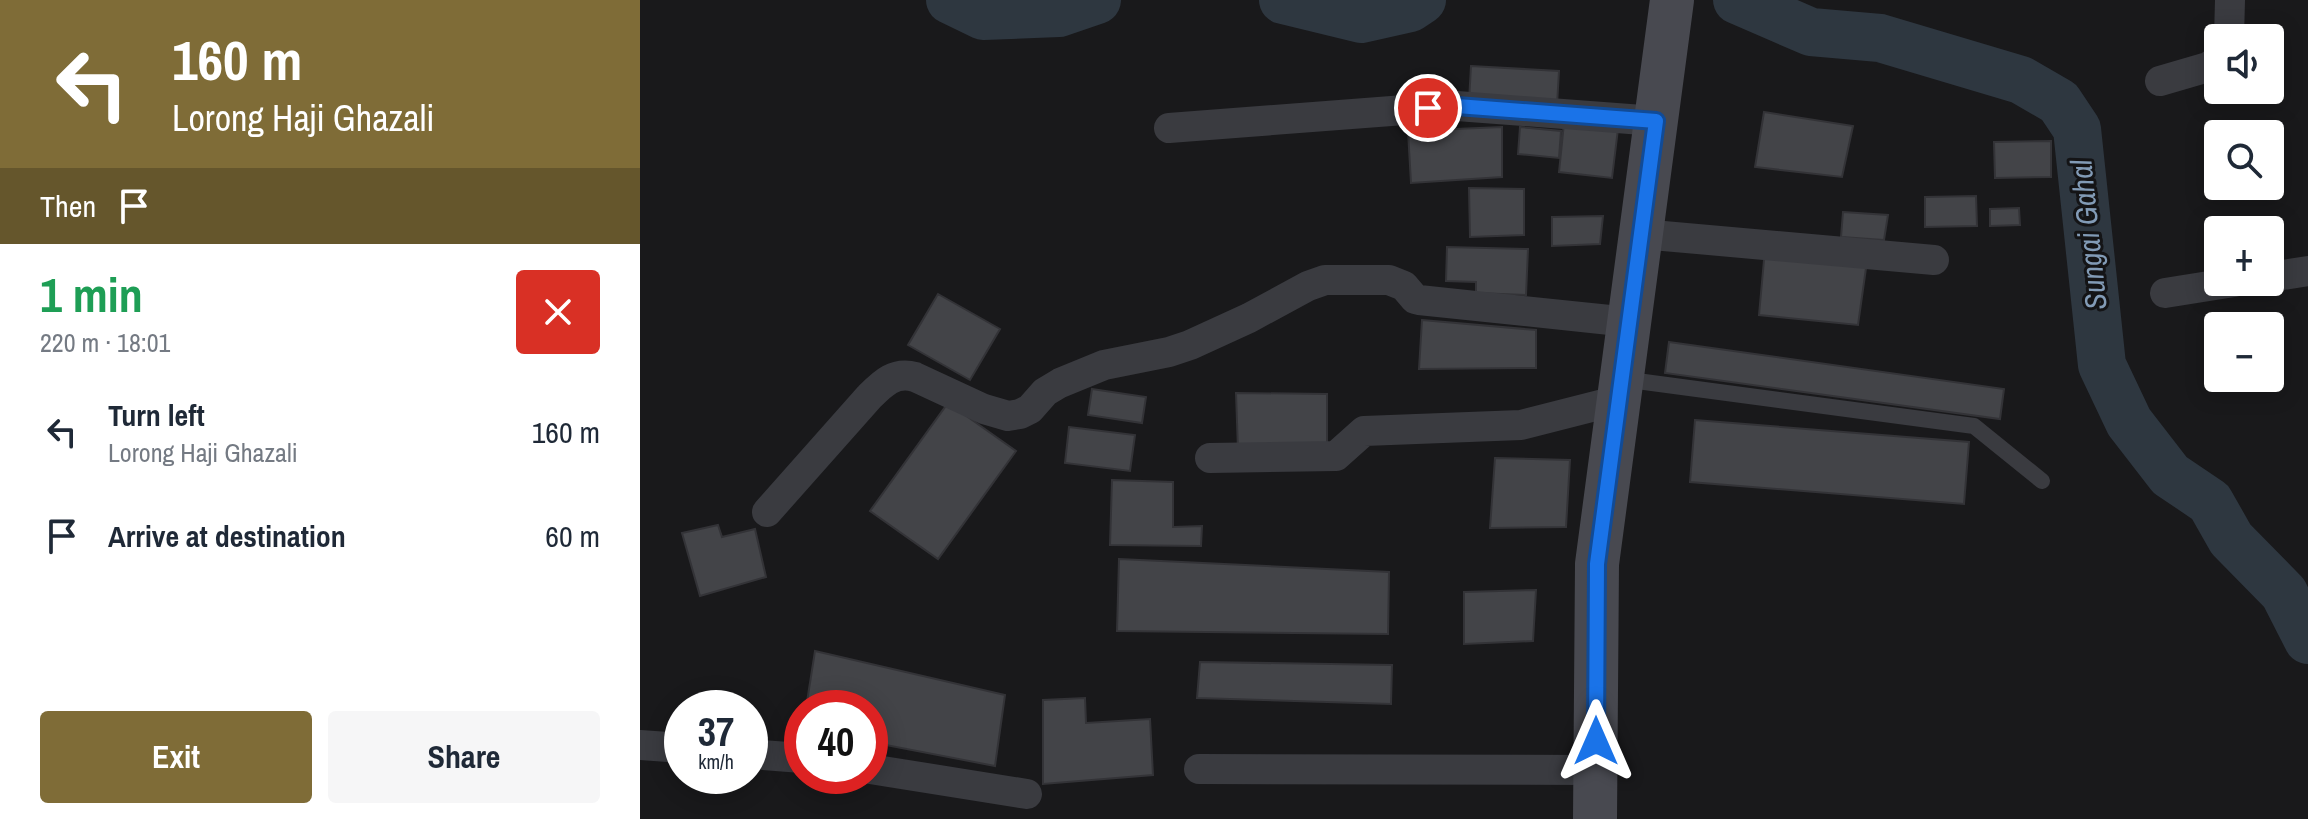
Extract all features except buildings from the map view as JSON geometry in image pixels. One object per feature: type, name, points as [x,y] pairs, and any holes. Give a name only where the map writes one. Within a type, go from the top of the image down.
[{"type":"street","points":[[1595,819],[1597,564],[1672,0]]},
{"type":"street","points":[[2229,24],[2230,0]]},
{"type":"street","points":[[2160,81],[2204,68]]},
{"type":"street","points":[[1169,128],[1457,106],[1656,121]]},
{"type":"street","points":[[1641,234],[1934,260]]},
{"type":"street","points":[[2284,275],[2308,271]]},
{"type":"street","points":[[767,512],[887,380],[908,375],[984,409],[1008,416],[1020,414],[1060,383],[1104,365],[1190,345],[1325,280],[1389,280],[1404,286],[1419,300],[1629,322]]},
{"type":"street","points":[[2165,293],[2204,287]]},
{"type":"street","points":[[1210,458],[1336,456],[1364,431],[1521,425],[1620,390]]},
{"type":"street","points":[[640,745],[664,747]]},
{"type":"street","points":[[1199,769],[1596,770]]},
{"type":"street","points":[[888,772],[1027,794]]},
{"type":"lane","points":[[1620,390],[1974,426],[2042,481]]},
{"type":"waterway","name":"Sungai Gahal","points":[[950,0],[983,16],[1059,13],[1097,0]]},
{"type":"waterway","name":"Sungai Gahal","points":[[1283,0],[1361,19],[1410,8],[1422,0]]},
{"type":"waterway","name":"Sungai Gahal","points":[[1737,0],[1811,32],[1880,38],[2021,80],[2059,102],[2077,129],[2102,365],[2129,422],[2170,475],[2210,502],[2231,539],[2284,593],[2308,640]]},
{"type":"route","points":[[1428,108],[1457,106],[1656,121],[1597,564],[1596,741]]}]
